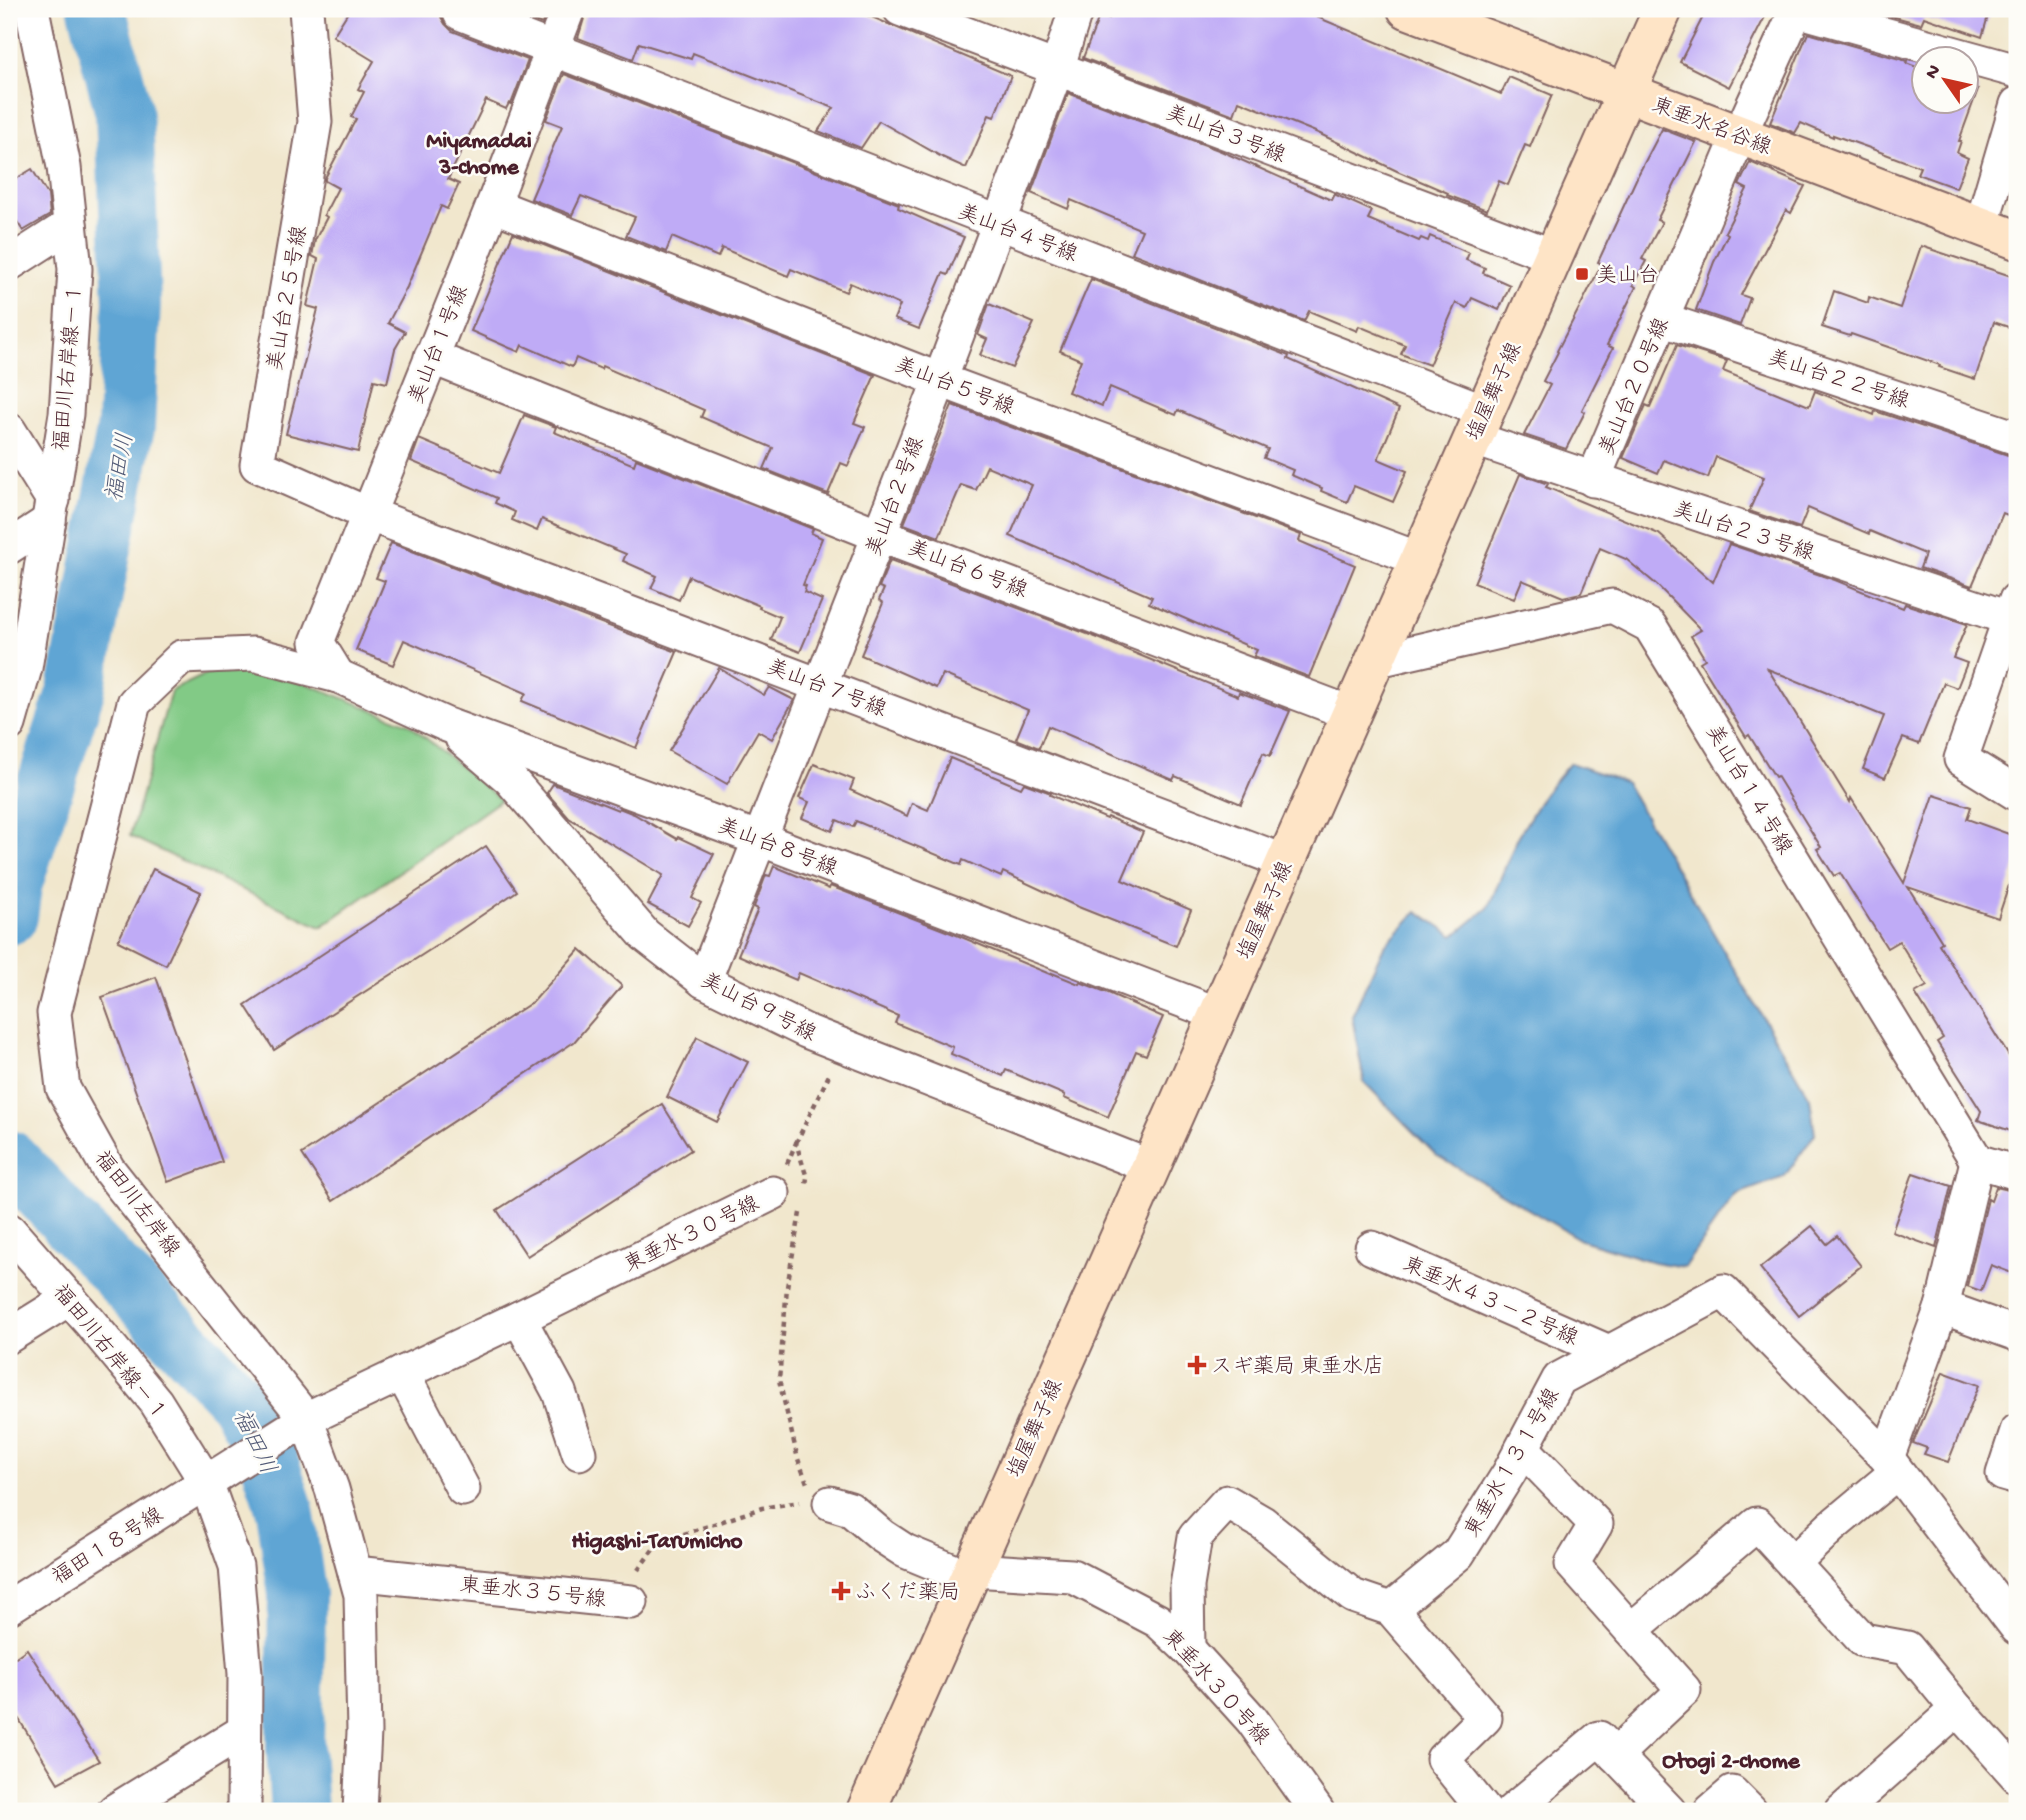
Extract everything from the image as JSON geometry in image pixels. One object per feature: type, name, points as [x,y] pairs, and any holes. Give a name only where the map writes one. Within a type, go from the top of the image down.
[{"type":"street","name":"福田川右岸線－１","points":[[9,724],[25,668],[66,414],[75,269],[64,167],[32,9]]},
{"type":"street","name":"美山台２５号線","points":[[306,9],[315,122],[257,466],[369,514]]},
{"type":"street","name":"美山台１号線","points":[[338,676],[317,642],[493,205],[568,9]]},
{"type":"street","name":"美山台３号線","points":[[900,9],[1553,256]]},
{"type":"street","name":"美山台２号線","points":[[704,981],[940,380],[1076,9]]},
{"type":"street","name":"東垂水名谷線","points":[[1407,9],[2017,240]]},
{"type":"street","name":"塩屋舞子線","points":[[866,1811],[1663,9]]},
{"type":"street","points":[[1797,9],[2017,71]]},
{"type":"street","name":"美山台２０号線","points":[[1593,480],[1739,136],[1797,9]]},
{"type":"street","name":"美山台４号線","points":[[460,13],[998,224],[1478,425]]},
{"type":"street","points":[[1981,227],[2017,104]]},
{"type":"street","name":"美山台５号線","points":[[493,205],[940,380],[1419,559]]},
{"type":"street","points":[[9,264],[70,225]]},
{"type":"street","name":"美山台２２号線","points":[[1661,319],[2017,438]]},
{"type":"street","name":"美山台６号線","points":[[431,357],[879,535],[1350,713]]},
{"type":"street","name":"美山台２３号線","points":[[1478,425],[1593,480],[2015,612]]},
{"type":"street","points":[[9,430],[51,510],[9,547]]},
{"type":"street","name":"美山台７号線","points":[[369,514],[1286,862]]},
{"type":"street","name":"美山台１４号線","points":[[1374,661],[1612,606],[1650,626],[1977,1161]]},
{"type":"street","points":[[2015,612],[1961,760],[2017,794]]},
{"type":"street","name":"福田川左岸線","points":[[338,676],[253,654],[182,657],[134,703],[54,1013],[63,1088],[108,1169],[306,1419],[332,1489],[361,1595],[364,1732],[359,1811]]},
{"type":"street","name":"美山台８号線","points":[[338,676],[447,725],[760,839],[1218,1014]]},
{"type":"street","name":"美山台９号線","points":[[447,725],[510,779],[645,936],[704,981],[806,1031],[1151,1167]]},
{"type":"street","points":[[1793,1563],[1892,1465],[1942,1307],[1977,1161],[2017,1173]]},
{"type":"street","name":"東垂水３０号線","points":[[306,1419],[519,1318],[793,1197]]},
{"type":"street","name":"福田川右岸線－１","points":[[9,1230],[70,1298],[156,1402],[205,1482],[236,1566],[245,1674],[244,1811]]},
{"type":"street","name":"東垂水４３－２号線","points":[[1372,1248],[1609,1352]]},
{"type":"street","name":"東垂水１３１号線","points":[[1391,1609],[1458,1554],[1523,1449],[1559,1380],[1723,1291],[1892,1465]]},
{"type":"street","points":[[9,1336],[70,1298]]},
{"type":"street","points":[[1942,1307],[2017,1334]]},
{"type":"street","points":[[519,1318],[559,1392],[579,1453]]},
{"type":"street","points":[[402,1373],[463,1489]]},
{"type":"street","name":"福田１８号線","points":[[9,1607],[306,1419]]},
{"type":"street","points":[[2017,1431],[2003,1474],[2017,1478]]},
{"type":"street","points":[[1523,1449],[1596,1524],[1572,1564],[1684,1690],[1615,1755]]},
{"type":"street","points":[[1892,1465],[2017,1628]]},
{"type":"street","name":"東垂水３０号線","points":[[820,1497],[850,1509],[905,1551],[970,1574],[1072,1576],[1158,1621],[1188,1649],[1252,1720],[1305,1807]]},
{"type":"street","points":[[1188,1649],[1187,1586],[1195,1536],[1227,1502],[1263,1523],[1353,1597],[1391,1609],[1485,1718],[1443,1759],[1485,1811]]},
{"type":"street","points":[[1631,1630],[1757,1524],[1863,1640],[1907,1648],[2017,1776]]},
{"type":"street","name":"東垂水３５号線","points":[[355,1573],[631,1602]]},
{"type":"street","points":[[1846,1810],[1957,1709]]},
{"type":"street","points":[[114,1811],[244,1731]]},
{"type":"street","points":[[1512,1811],[1599,1738],[1669,1811]]},
{"type":"street","points":[[1711,1811],[1732,1793],[1750,1811]]},
{"type":"path","points":[[796,1143],[843,1046]]},
{"type":"path","name":"東垂水３０号線","points":[[793,1197],[807,1178],[796,1143]]},
{"type":"path","name":"東垂水３０号線","points":[[796,1143],[779,1380],[798,1459],[820,1497]]},
{"type":"path","name":"東垂水３５号線","points":[[631,1602],[638,1569],[655,1547],[762,1508],[792,1502]]},
{"type":"green space","points":[[223,666],[305,683],[409,724],[501,800],[321,927],[130,836],[171,691]]},
{"type":"water","points":[[1570,763],[1625,782],[1810,1098],[1815,1134],[1784,1177],[1735,1195],[1684,1267],[1654,1262],[1581,1240],[1436,1155],[1364,1082],[1352,1016],[1384,946],[1417,911],[1454,936],[1488,908],[1517,839],[1544,794]]},
{"type":"building","points":[[350,9],[442,9],[441,17],[452,31],[528,60],[511,104],[509,103],[506,109],[486,100],[448,179],[459,184],[447,209],[441,206],[407,287],[388,323],[405,332],[395,349],[387,383],[374,380],[358,452],[286,434],[318,309],[307,306],[318,259],[312,256],[315,240],[338,188],[325,181],[325,178],[356,119],[351,117],[364,92],[358,89],[374,61],[333,36]]},
{"type":"building","points":[[502,9],[547,9],[542,24]]},
{"type":"building","points":[[587,9],[853,9],[1011,76],[994,117],[989,115],[966,168],[879,121],[861,148],[818,131],[834,108],[693,53],[691,59],[639,43],[633,59],[578,38]]},
{"type":"building","points":[[1113,9],[1315,9],[1312,15],[1501,94],[1509,77],[1552,95],[1530,147],[1525,145],[1508,185],[1499,181],[1487,210],[1447,195],[1448,193],[1318,133],[1239,101],[1234,115],[1083,58],[1100,14],[1109,18]]},
{"type":"building","points":[[1707,9],[1769,9],[1729,87],[1680,62]]},
{"type":"building","points":[[1865,9],[1990,9],[1982,37],[1924,17],[1921,24]]},
{"type":"building","points":[[1808,33],[1907,61],[1910,65],[1910,116],[1968,116],[1957,153],[1968,158],[1956,188],[1917,174],[1920,167],[1801,123],[1795,133],[1770,123]]},
{"type":"building","points":[[564,74],[899,204],[898,208],[964,237],[948,275],[943,273],[919,329],[894,319],[900,305],[850,283],[846,292],[791,269],[788,276],[722,248],[718,257],[672,237],[666,252],[626,236],[635,217],[581,196],[572,215],[531,199],[562,126],[546,120]]},
{"type":"building","points":[[1068,93],[1221,151],[1331,200],[1334,194],[1372,211],[1368,219],[1419,241],[1421,238],[1428,241],[1430,236],[1469,253],[1466,260],[1485,268],[1483,273],[1510,285],[1499,310],[1472,298],[1467,308],[1456,303],[1429,365],[1401,354],[1405,345],[1359,326],[1357,331],[1309,311],[1304,321],[1132,253],[1142,230],[1071,200],[1068,209],[1031,193]]},
{"type":"building","points":[[1662,129],[1696,142],[1657,220],[1662,222],[1642,259],[1646,261],[1633,285],[1636,287],[1607,345],[1613,348],[1582,410],[1585,412],[1566,449],[1524,435],[1550,385],[1543,381],[1602,264],[1598,262]]},
{"type":"building","points":[[1750,162],[1805,186],[1791,213],[1786,210],[1741,295],[1750,298],[1740,325],[1696,310],[1728,234],[1725,232],[1747,189],[1739,185]]},
{"type":"building","points":[[32,169],[48,195],[50,215],[23,231],[9,209],[9,183]]},
{"type":"building","points":[[513,233],[875,375],[854,423],[865,427],[848,466],[841,463],[828,494],[764,469],[773,448],[701,417],[704,410],[602,366],[601,369],[576,358],[572,367],[522,345],[519,352],[471,331]]},
{"type":"building","points":[[1921,246],[2017,278],[2017,330],[1994,322],[1975,379],[1851,334],[1850,336],[1822,327],[1834,291],[1868,303],[1869,297],[1900,308]]},
{"type":"building","points":[[1091,279],[1289,356],[1288,359],[1399,409],[1378,459],[1407,471],[1393,502],[1354,486],[1347,502],[1321,491],[1322,488],[1291,475],[1293,470],[1264,458],[1268,449],[1178,410],[1176,415],[1110,387],[1102,406],[1068,392],[1081,360],[1060,351]]},
{"type":"building","points":[[989,304],[1034,323],[1012,368],[980,355],[987,339],[978,335]]},
{"type":"building","points":[[1677,345],[1727,361],[1723,371],[1809,406],[1815,391],[1874,415],[1875,411],[2017,458],[2017,519],[2003,513],[1972,586],[1920,568],[1925,554],[1808,508],[1800,528],[1749,511],[1764,477],[1716,457],[1708,478],[1664,460],[1658,473],[1623,458],[1646,405],[1650,407]]},
{"type":"building","points":[[952,405],[1301,535],[1299,541],[1355,565],[1309,677],[1254,656],[1257,650],[1149,603],[1152,597],[1010,536],[1032,485],[987,466],[976,490],[961,485],[939,537],[904,524]]},
{"type":"building","points":[[524,415],[556,427],[554,432],[634,465],[636,459],[813,529],[811,533],[822,538],[803,585],[806,586],[804,592],[822,600],[800,652],[771,640],[780,617],[759,608],[760,606],[689,576],[679,600],[651,588],[657,576],[623,561],[626,554],[542,519],[537,531],[512,520],[515,512],[495,503],[497,498],[411,461],[419,439],[499,473]]},
{"type":"building","points":[[1520,474],[1659,534],[1713,582],[1729,544],[1835,580],[1903,608],[1905,604],[1967,624],[1953,658],[1967,663],[1957,688],[1944,683],[1919,744],[1903,738],[1885,778],[1863,769],[1884,716],[1768,669],[1850,802],[1851,798],[1904,883],[1934,795],[1971,807],[1967,819],[2017,837],[2017,861],[1998,918],[1908,887],[1942,942],[1939,944],[2017,1069],[2017,1133],[1978,1120],[1981,1111],[1937,1042],[1943,1038],[1915,993],[1927,986],[1899,941],[1887,948],[1840,873],[1834,876],[1817,849],[1821,847],[1777,776],[1775,777],[1749,735],[1746,737],[1700,662],[1705,659],[1691,636],[1701,630],[1657,585],[1626,559],[1600,548],[1581,593],[1563,597],[1522,580],[1514,599],[1474,583]]},
{"type":"building","points":[[391,543],[677,652],[636,748],[522,701],[526,693],[404,640],[393,665],[356,650],[385,581],[376,578]]},
{"type":"building","points":[[890,560],[1098,638],[1238,696],[1239,692],[1290,711],[1270,756],[1263,753],[1241,804],[1175,776],[1173,780],[1048,726],[1039,748],[1016,739],[1028,710],[943,674],[936,688],[861,655],[883,603],[879,600],[884,589],[879,587]]},
{"type":"building","points":[[719,668],[764,695],[769,687],[794,700],[772,739],[758,731],[727,784],[669,751]]},
{"type":"building","points":[[950,758],[1021,788],[1024,783],[1051,793],[1050,795],[1143,832],[1122,880],[1191,910],[1176,946],[1076,906],[1003,872],[1001,877],[963,860],[961,865],[856,821],[853,827],[837,820],[832,831],[802,818],[809,802],[799,798],[814,764],[854,780],[850,790],[907,816],[912,803],[928,810]]},
{"type":"building","points":[[553,784],[634,814],[677,839],[678,837],[714,854],[692,898],[701,903],[688,926],[648,904],[663,875],[569,818],[547,793]]},
{"type":"building","points":[[486,846],[517,891],[274,1050],[245,1005]]},
{"type":"building","points":[[774,866],[959,936],[1052,975],[1106,992],[1163,1017],[1146,1055],[1136,1051],[1108,1117],[1006,1070],[1003,1076],[951,1054],[953,1047],[895,1023],[898,1016],[799,973],[796,980],[738,955],[758,909],[754,907],[766,875],[770,876]]},
{"type":"building","points":[[153,869],[201,892],[166,965],[118,941]]},
{"type":"building","points":[[580,949],[622,986],[574,1042],[333,1201],[302,1154],[534,1001]]},
{"type":"building","points":[[156,977],[222,1162],[168,1182],[102,997]]},
{"type":"building","points":[[697,1037],[748,1062],[717,1122],[667,1097]]},
{"type":"building","points":[[662,1104],[691,1150],[527,1256],[497,1210]]},
{"type":"building","points":[[1913,1173],[1951,1186],[1936,1248],[1892,1232]]},
{"type":"building","points":[[1996,1187],[2017,1192],[2017,1275],[1991,1265],[1981,1291],[1967,1286],[1988,1199],[1991,1201]]},
{"type":"building","points":[[1812,1226],[1827,1244],[1837,1236],[1861,1266],[1799,1316],[1760,1268]]},
{"type":"building","points":[[1943,1372],[1979,1385],[1948,1462],[1924,1454],[1927,1448],[1913,1443]]},
{"type":"building","points":[[27,1649],[99,1761],[58,1783],[9,1703],[9,1662]]},
{"type":"waterway","name":"福田川","points":[[9,916],[13,886],[76,690],[126,426],[132,302],[124,113],[97,9]]},
{"type":"waterway","name":"福田川","points":[[9,1159],[237,1400],[266,1451],[285,1510],[297,1594],[295,1748],[299,1811]]},
{"type":"place","name":"美山台","points":[[1582,274]]},
{"type":"place","name":"スギ薬局 東垂水店","points":[[1197,1365]]},
{"type":"place","name":"ふくだ薬局","points":[[841,1591]]},
{"type":"district","name":"Miyamadai 3-chome","points":[[479,152]]},
{"type":"district","name":"Higashi-Tarumicho","points":[[657,1539]]},
{"type":"district","name":"Otogi 2-chome","points":[[1731,1759]]}]
